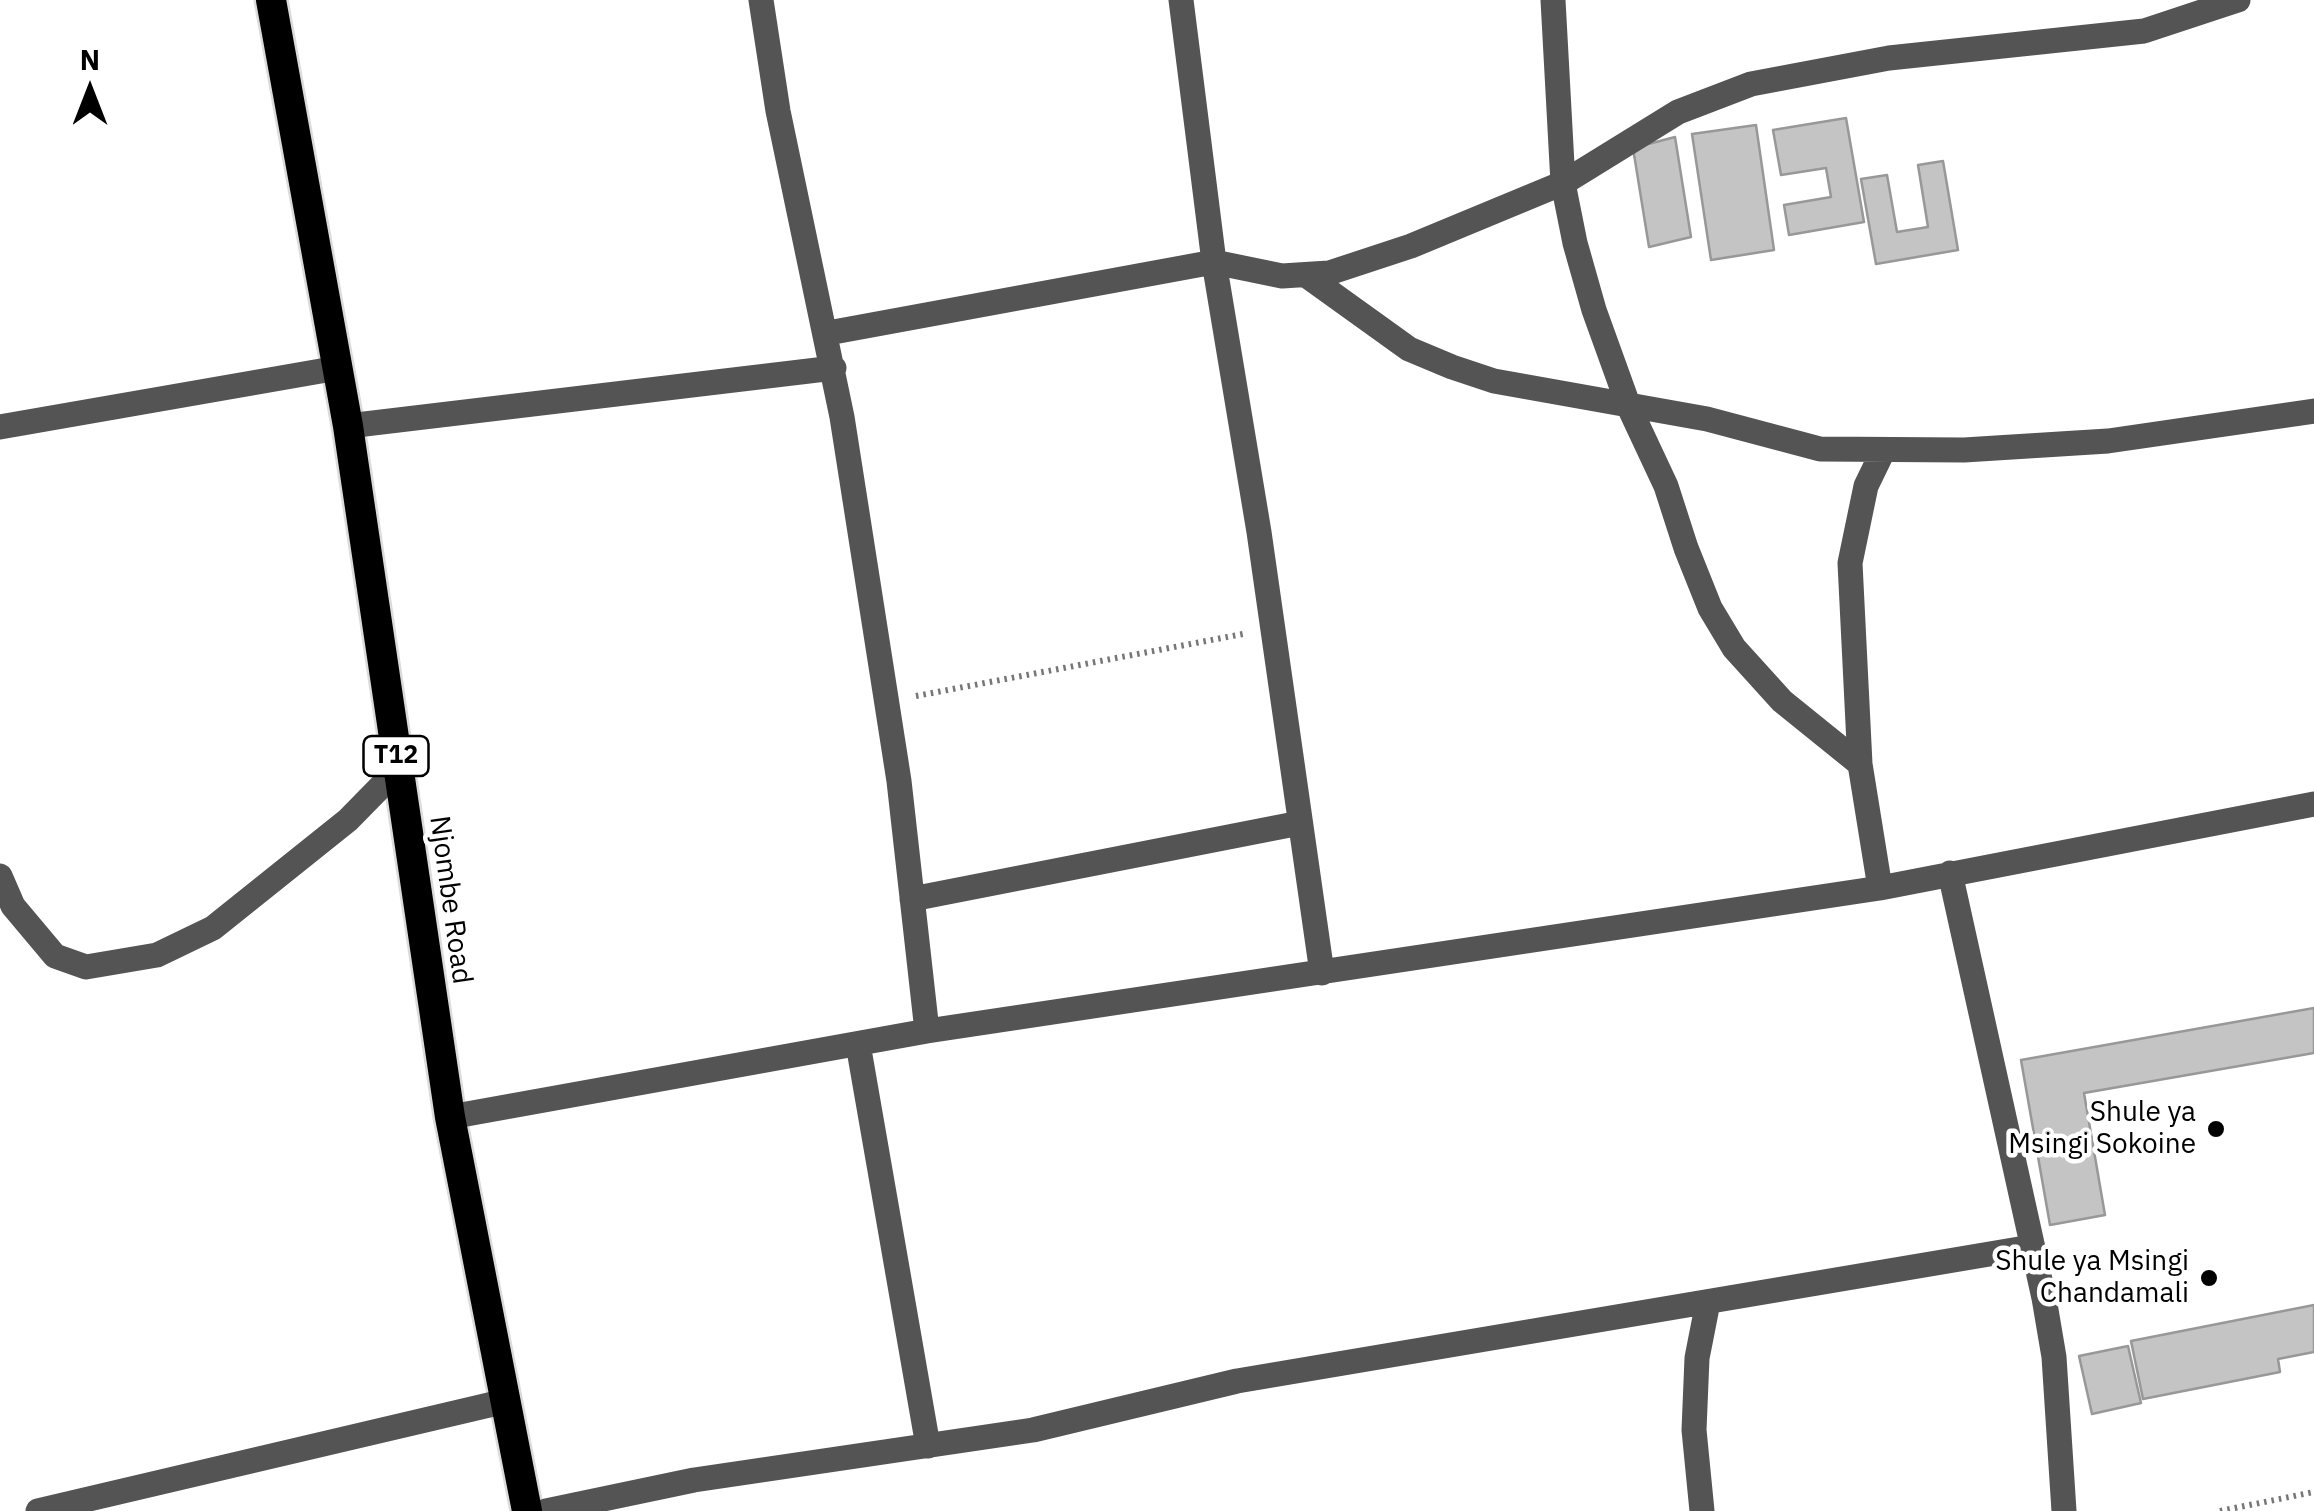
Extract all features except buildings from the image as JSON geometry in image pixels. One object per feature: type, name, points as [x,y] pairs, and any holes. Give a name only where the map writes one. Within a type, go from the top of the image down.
[{"type":"highway","name":"Njombe Road","points":[[271,0],[348,426],[450,1117],[526,1511]]},
{"type":"street","points":[[761,0],[778,110],[834,368],[885,702],[926,1031]]},
{"type":"street","points":[[1180,0],[1214,262],[1322,973]]},
{"type":"street","points":[[1553,0],[1564,184],[1594,310],[1630,407],[1666,486],[1710,608],[1734,648],[1782,701],[1860,764]]},
{"type":"street","points":[[828,332],[1214,262],[1282,276],[1370,261],[1564,184],[1678,112],[1751,84],[1889,58],[2144,31],[2238,0]]},
{"type":"street","points":[[1306,274],[1409,349],[1452,367],[1494,381],[1737,426],[1820,449],[2108,440],[2314,411]]},
{"type":"street","points":[[0,427],[338,368]]},
{"type":"street","points":[[348,426],[834,368]]},
{"type":"street","points":[[1880,888],[1860,764],[1850,564],[1866,486],[1883,450]]},
{"type":"street","points":[[0,876],[13,906],[55,956],[86,967],[157,955],[212,928],[348,820],[398,769]]},
{"type":"street","points":[[450,1117],[926,1031],[1880,888],[2314,804]]},
{"type":"street","points":[[912,899],[1300,823]]},
{"type":"street","points":[[1950,874],[2054,1357],[2064,1511]]},
{"type":"street","points":[[858,1044],[928,1446]]},
{"type":"street","points":[[546,1511],[694,1480],[1033,1430],[1237,1381],[2030,1247]]},
{"type":"street","points":[[1702,1511],[1694,1430],[1697,1358],[1708,1302]]},
{"type":"street","points":[[38,1511],[506,1401]]},
{"type":"path","points":[[885,702],[1272,628]]},
{"type":"path","points":[[2220,1511],[2314,1492]]},
{"type":"place","name":"Shule ya Msingi Sokoine","points":[[2216,1129]]},
{"type":"place","name":"Shule ya Msingi Chandamali","points":[[2209,1278]]}]
